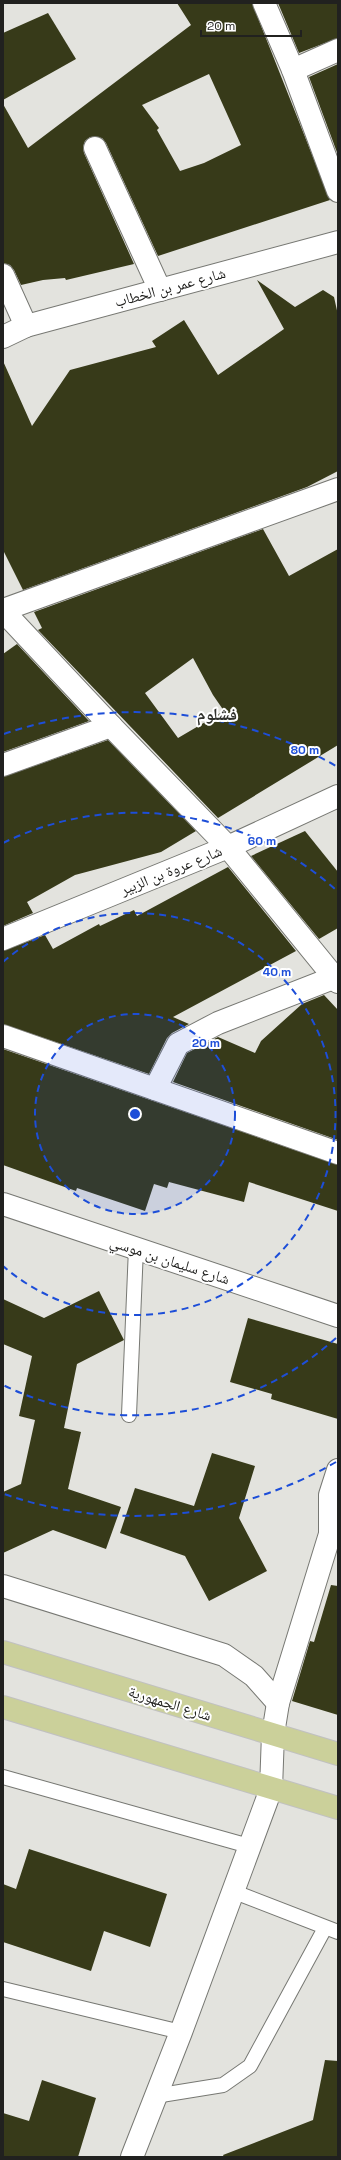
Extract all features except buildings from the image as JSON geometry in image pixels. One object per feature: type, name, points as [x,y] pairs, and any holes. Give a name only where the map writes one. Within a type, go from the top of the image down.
[{"type":"main road","name":"شارع الجمهورية","points":[[3,1652],[338,1754]]},
{"type":"main road","points":[[3,1707],[338,1808]]},
{"type":"street","points":[[264,3],[293,70],[338,191]]},
{"type":"street","points":[[293,70],[338,50]]},
{"type":"street","points":[[95,148],[160,290]]},
{"type":"street","name":"شارع عمر بن الخطاب","points":[[3,336],[26,326],[338,242]]},
{"type":"street","points":[[3,275],[26,326]]},
{"type":"street","points":[[155,1089],[178,1044],[218,1023],[337,979],[228,847],[111,726],[3,610],[338,489]]},
{"type":"street","points":[[3,765],[111,726]]},
{"type":"street","name":"شارع عروة بن الزبير","points":[[3,939],[228,847],[338,796]]},
{"type":"street","points":[[3,1036],[338,1153]]},
{"type":"street","name":"شارع سليمان بن موسي","points":[[3,1204],[338,1316]]},
{"type":"street","points":[[132,2157],[181,2032],[271,1789],[273,1734],[278,1703],[334,1536],[330,1495],[338,1470]]},
{"type":"street","points":[[3,1586],[224,1656],[254,1676],[278,1703]]},
{"type":"lane","points":[[129,1415],[136,1248]]},
{"type":"lane","points":[[3,1777],[249,1846]]},
{"type":"lane","points":[[155,2096],[223,2085],[250,2066],[332,1930],[232,1891]]},
{"type":"lane","points":[[3,1989],[181,2032]]},
{"type":"district","name":"فشلوم","points":[[217,714]]}]
